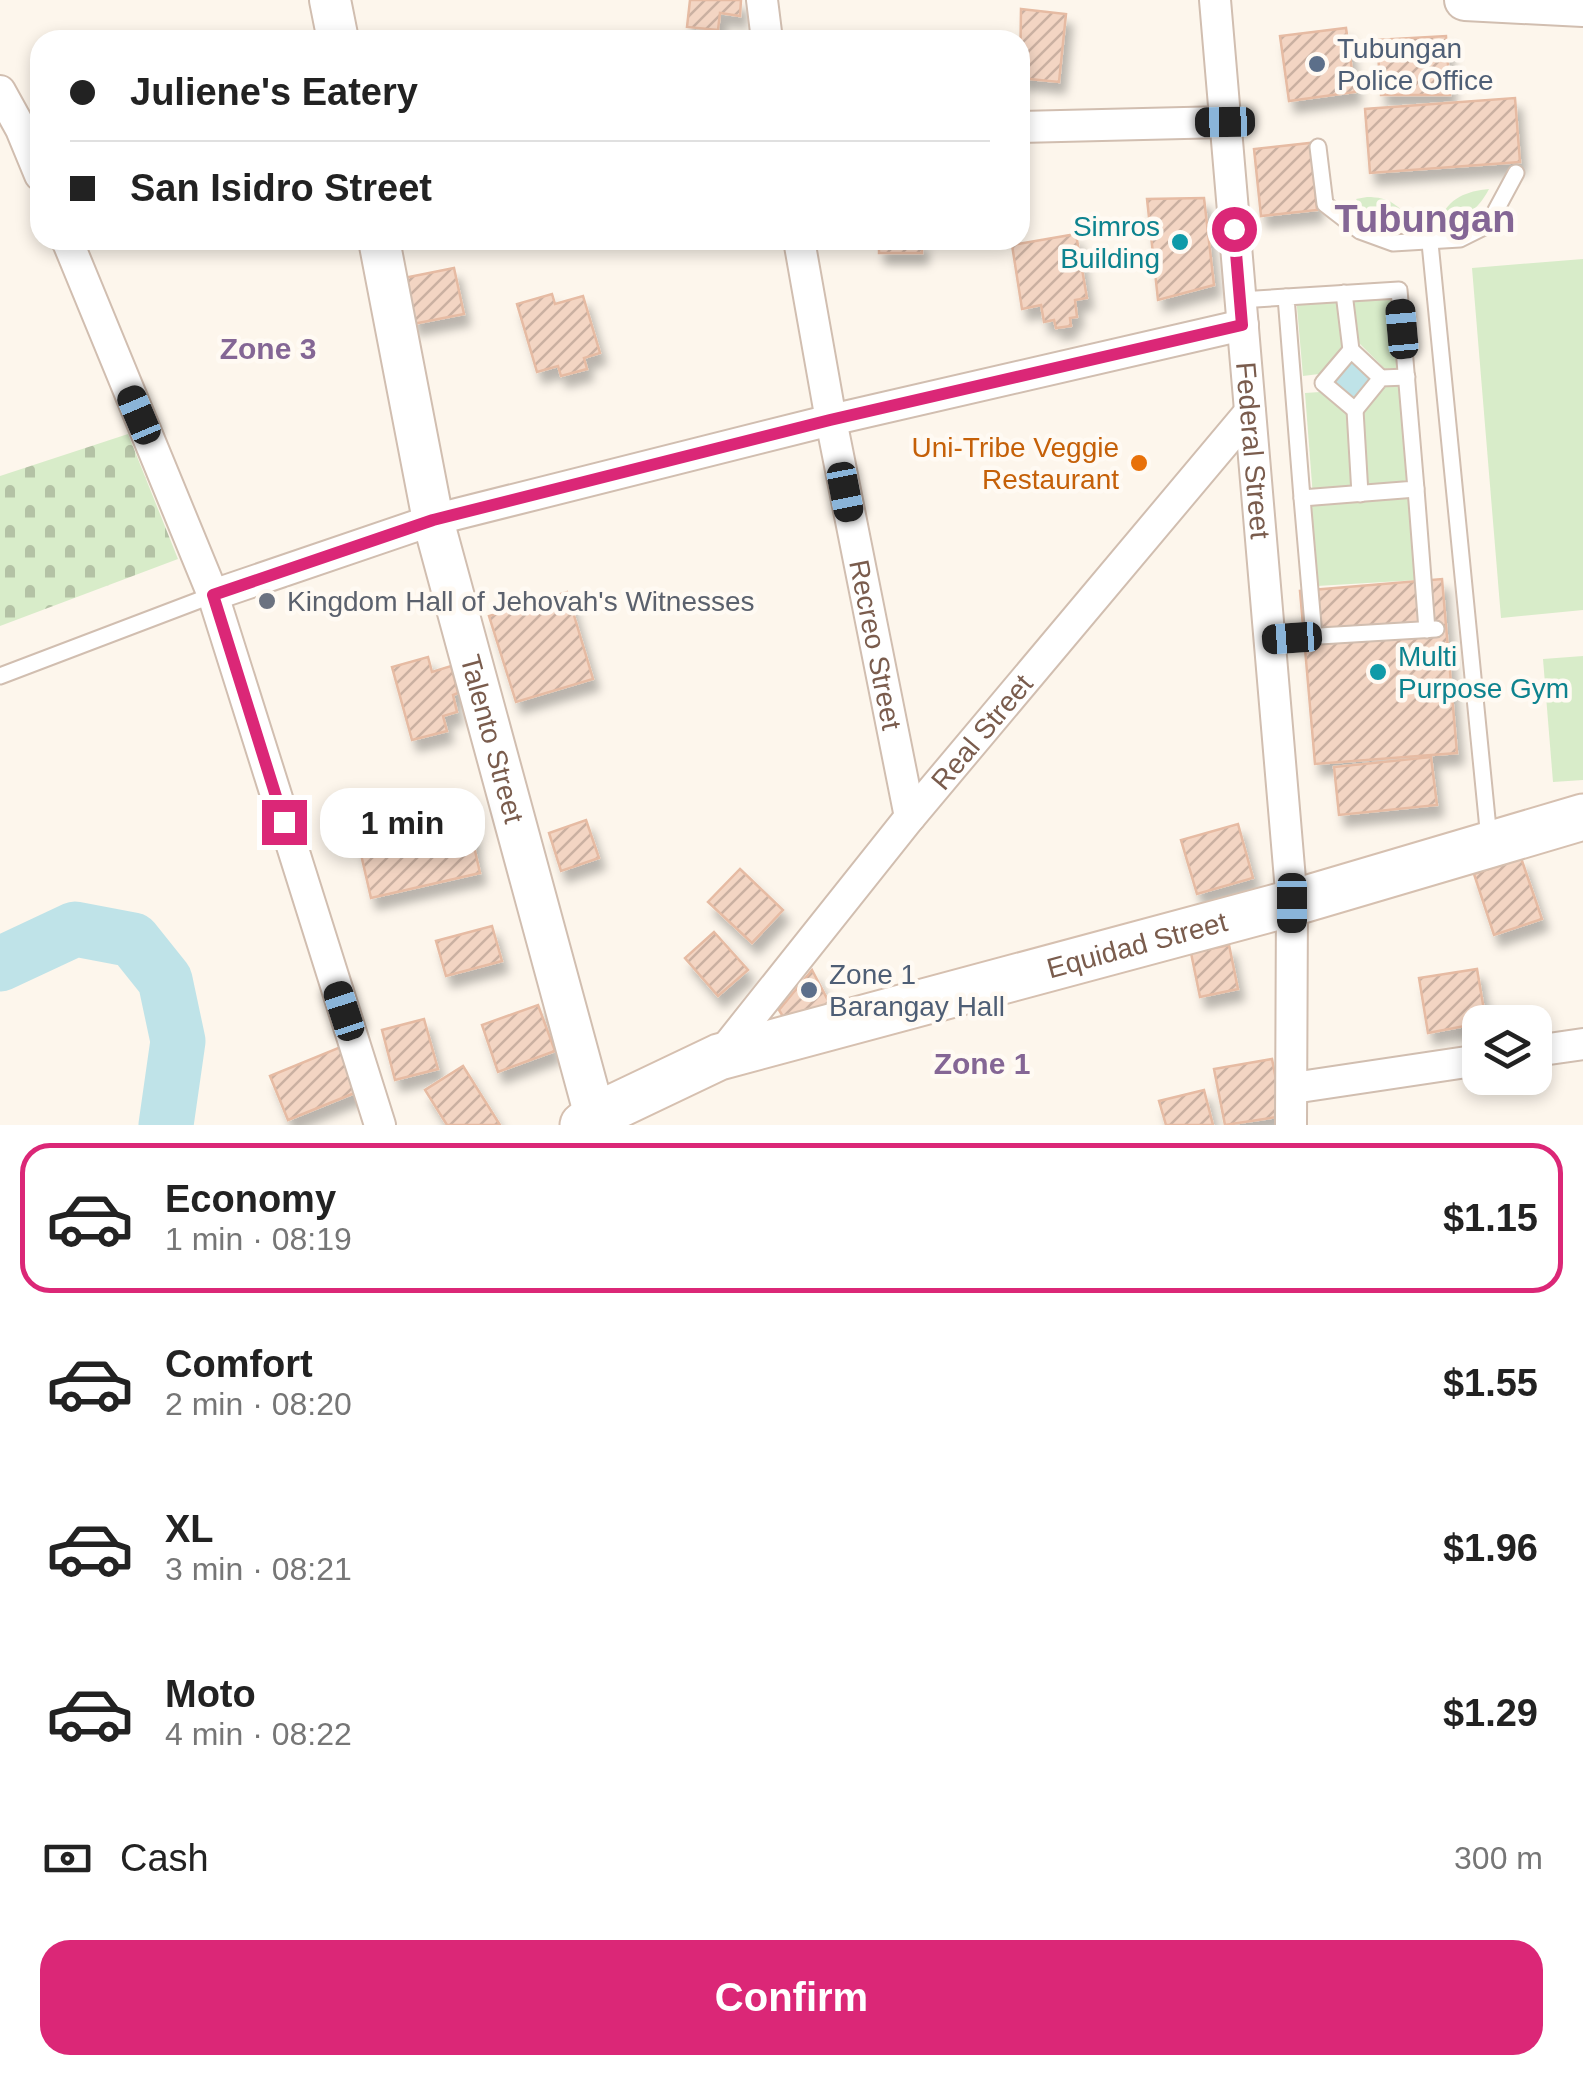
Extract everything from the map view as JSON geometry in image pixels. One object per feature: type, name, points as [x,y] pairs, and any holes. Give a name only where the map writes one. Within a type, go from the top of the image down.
[{"type":"main road","name":"Equidad Street","points":[[589,1120],[719,1057],[1292,903],[1583,817]]},
{"type":"street","points":[[330,0],[336,30]]},
{"type":"street","points":[[762,0],[766,30]]},
{"type":"street","name":"Federal Street","points":[[1215,0],[1292,903],[1291,1125]]},
{"type":"street","points":[[1465,0],[1583,6]]},
{"type":"street","points":[[0,91],[30,129]]},
{"type":"street","points":[[1030,127],[1225,122]]},
{"type":"street","points":[[71,250],[213,595],[380,1125]]},
{"type":"street","name":"Talento Street","points":[[381,250],[433,520],[589,1120]]},
{"type":"street","name":"Recreo Street","points":[[801,250],[830,420],[910,817]]},
{"type":"street","points":[[213,595],[433,520],[1241,313]]},
{"type":"street","name":"Real Street","points":[[719,1057],[910,817],[1250,412]]},
{"type":"street","points":[[1552,1049],[1583,1044]]},
{"type":"street","points":[[1293,1088],[1462,1063]]},
{"type":"lane","points":[[1318,147],[1325,204],[1360,231],[1393,244],[1460,239],[1488,225],[1516,172]]},
{"type":"lane","points":[[1430,242],[1489,843]]},
{"type":"lane","points":[[1241,313],[1286,297],[1399,290],[1432,629],[1270,639]]},
{"type":"lane","points":[[1344,293],[1351,350],[1382,378],[1407,377]]},
{"type":"lane","points":[[1286,297],[1314,636]]},
{"type":"lane","points":[[1323,383],[1351,350]]},
{"type":"lane","points":[[1360,494],[1355,410],[1382,378]]},
{"type":"lane","points":[[1292,384],[1323,383],[1355,410]]},
{"type":"lane","points":[[1302,498],[1416,490]]},
{"type":"lane","points":[[0,676],[213,595]]},
{"type":"green space","points":[[1489,189],[1469,213],[1440,220],[1459,197]]},
{"type":"green space","points":[[1367,197],[1393,203],[1411,224],[1373,215],[1356,199]]},
{"type":"green space","points":[[1583,259],[1583,610],[1501,618],[1472,268]]},
{"type":"green space","points":[[1399,290],[1406,368],[1385,369],[1358,342],[1351,293]]},
{"type":"green space","points":[[1337,294],[1344,346],[1319,374],[1303,376],[1296,296]]},
{"type":"green space","points":[[1386,386],[1407,386],[1416,489],[1366,493],[1361,415]]},
{"type":"green space","points":[[1320,392],[1348,414],[1352,494],[1313,497],[1305,393]]},
{"type":"green space","points":[[128,434],[178,559],[0,626],[0,476]]},
{"type":"green space","points":[[1412,494],[1418,580],[1317,586],[1310,500]]},
{"type":"green space","points":[[1583,656],[1583,780],[1553,782],[1543,659]]},
{"type":"water","points":[[1351,360],[1372,378],[1354,400],[1333,381]]},
{"type":"building","points":[[690,0],[741,0],[740,16],[720,13],[718,30],[687,27]]},
{"type":"building","points":[[1021,9],[1066,14],[1059,82],[1030,79],[1030,30],[1021,30]]},
{"type":"building","name":"Tubungan Police Office","points":[[1346,28],[1355,92],[1289,101],[1280,36]]},
{"type":"building","points":[[1446,36],[1450,95],[1381,95],[1377,40]]},
{"type":"building","points":[[1515,98],[1520,162],[1370,173],[1365,109]]},
{"type":"building","points":[[1310,143],[1317,210],[1261,216],[1254,149]]},
{"type":"building","name":"Simros Building","points":[[1204,198],[1214,285],[1158,300],[1147,199]]},
{"type":"building","points":[[1076,234],[1087,298],[1075,300],[1077,317],[1070,318],[1071,326],[1056,328],[1054,320],[1044,322],[1041,305],[1022,309],[1013,250],[1030,250],[1030,242]]},
{"type":"building","points":[[879,250],[922,250],[922,253]]},
{"type":"building","points":[[454,268],[464,314],[413,324],[404,278]]},
{"type":"building","points":[[552,294],[555,304],[583,296],[600,353],[584,358],[587,369],[561,376],[558,366],[537,372],[517,304]]},
{"type":"building","name":"Multi Purpose Gym","points":[[1442,579],[1457,753],[1315,764],[1300,591]]},
{"type":"building","points":[[567,592],[593,679],[516,702],[489,616]]},
{"type":"building","points":[[428,657],[432,672],[451,666],[458,693],[453,695],[457,712],[443,716],[447,731],[412,740],[392,667]]},
{"type":"building","points":[[1431,757],[1437,805],[1339,815],[1334,767]]},
{"type":"building","points":[[466,811],[480,873],[371,898],[357,837]]},
{"type":"building","points":[[586,820],[599,858],[561,871],[549,833]]},
{"type":"building","points":[[1238,824],[1253,878],[1197,894],[1181,840]]},
{"type":"building","points":[[1521,858],[1542,919],[1494,935],[1474,874]]},
{"type":"building","points":[[740,869],[783,910],[752,943],[708,902]]},
{"type":"building","points":[[492,926],[502,961],[446,976],[436,941]]},
{"type":"building","points":[[714,932],[748,970],[718,996],[685,958]]},
{"type":"building","points":[[1229,945],[1238,989],[1200,997],[1191,953]]},
{"type":"building","points":[[1477,969],[1483,1005],[1462,1005],[1462,1027],[1428,1033],[1419,978]]},
{"type":"building","name":"Zone 1 Barangay Hall","points":[[812,970],[834,1012],[787,1023],[779,1010]]},
{"type":"building","points":[[538,1005],[555,1051],[498,1072],[482,1025]]},
{"type":"building","points":[[424,1019],[438,1069],[395,1080],[382,1030]]},
{"type":"building","points":[[343,1046],[362,1090],[288,1120],[270,1076]]},
{"type":"building","points":[[1272,1059],[1283,1116],[1225,1125],[1214,1069]]},
{"type":"building","points":[[463,1066],[500,1125],[447,1125],[425,1090]]},
{"type":"building","points":[[1204,1090],[1213,1125],[1166,1125],[1159,1101]]},
{"type":"waterway","points":[[0,964],[75,929],[133,940],[165,980],[178,1041],[166,1125]]},
{"type":"place","name":"Tubungan Police Office","points":[[1317,64]]},
{"type":"place","name":"Simros Building","points":[[1180,242]]},
{"type":"place","name":"Uni-Tribe Veggie Restaurant","points":[[1139,463]]},
{"type":"place","name":"Kingdom Hall of Jehovah's Witnesses","points":[[267,601]]},
{"type":"place","name":"Multi Purpose Gym","points":[[1378,672]]},
{"type":"place","name":"Zone 1 Barangay Hall","points":[[809,990]]},
{"type":"district","name":"Tubungan","points":[[1425,219]]},
{"type":"district","name":"Zone 3","points":[[268,349]]},
{"type":"district","name":"Zone 1","points":[[982,1064]]},
{"type":"route","points":[[284,822],[213,595],[433,520],[830,420],[1242,325],[1234,229]]}]
